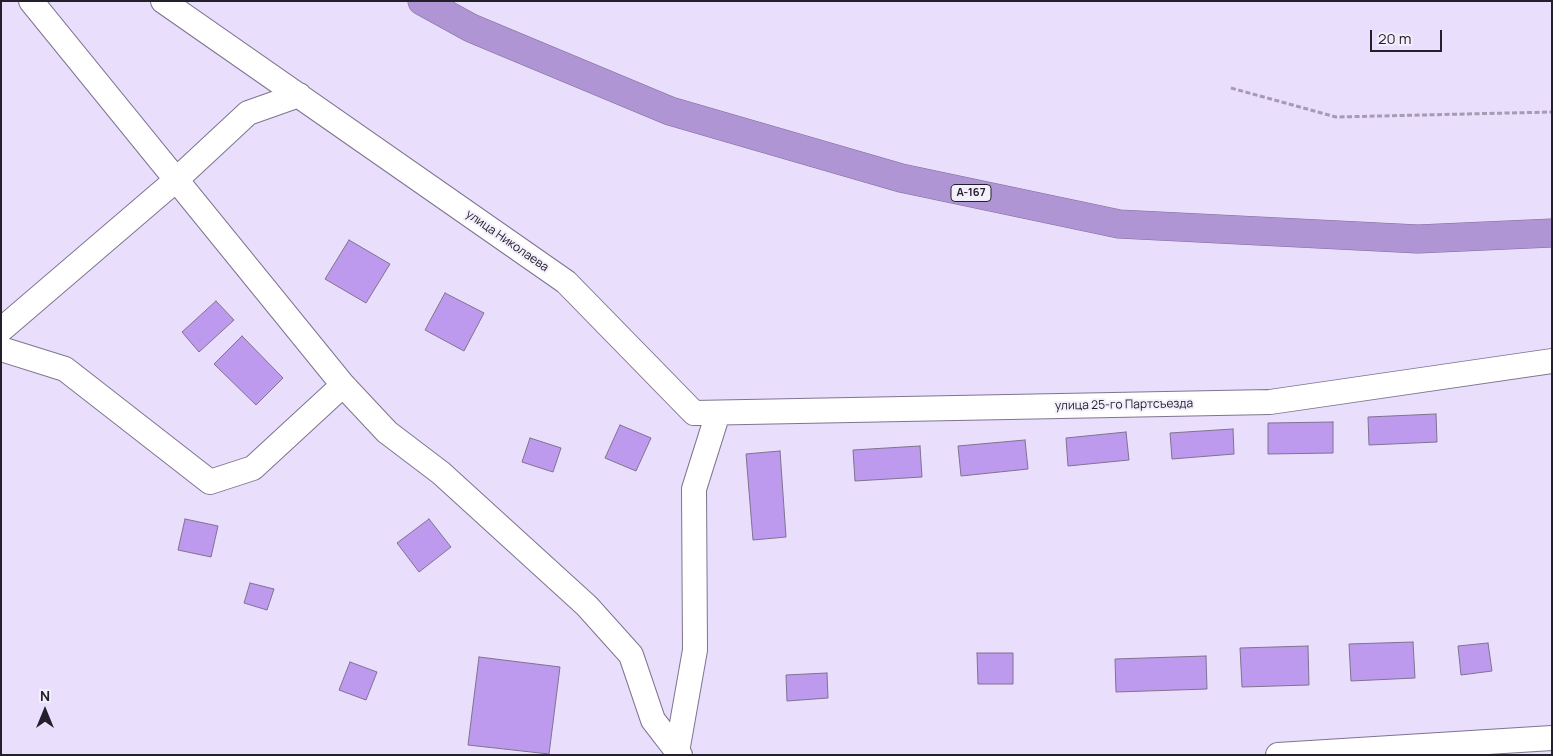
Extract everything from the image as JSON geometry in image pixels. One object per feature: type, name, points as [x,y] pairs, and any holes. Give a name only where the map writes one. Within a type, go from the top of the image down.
[{"type":"highway","name":"А-167","points":[[422,1],[471,28],[670,111],[900,178],[1119,224],[1418,238],[1552,233]]},
{"type":"street","points":[[31,1],[344,385],[387,432],[441,473],[588,606],[631,655],[652,720],[678,753]]},
{"type":"street","name":"улица Николаева","points":[[163,1],[566,282],[694,413]]},
{"type":"street","points":[[1,330],[176,180],[248,113],[299,95]]},
{"type":"street","points":[[1,349],[65,369],[210,482],[253,468],[344,385]]},
{"type":"street","name":"улица 25-го Партсъезда","points":[[694,413],[1270,402],[1552,361]]},
{"type":"street","points":[[678,753],[695,650],[694,489],[718,413]]},
{"type":"street","points":[[1278,755],[1552,738]]},
{"type":"path","points":[[1231,88],[1336,117],[1552,112]]},
{"type":"building","points":[[349,240],[390,264],[366,303],[325,279]]},
{"type":"building","points":[[445,293],[484,313],[464,351],[425,330]]},
{"type":"building","points":[[216,301],[234,320],[199,352],[182,332]]},
{"type":"building","points":[[242,336],[283,378],[256,405],[214,364]]},
{"type":"building","points":[[1436,414],[1437,442],[1369,445],[1368,417]]},
{"type":"building","points":[[1333,422],[1333,453],[1268,454],[1268,423]]},
{"type":"building","points":[[620,425],[651,438],[636,471],[605,458]]},
{"type":"building","points":[[1233,429],[1234,454],[1172,459],[1170,433]]},
{"type":"building","points":[[1126,432],[1129,460],[1068,466],[1066,438]]},
{"type":"building","points":[[530,438],[561,448],[553,472],[522,462]]},
{"type":"building","points":[[1025,440],[1028,469],[961,476],[958,446]]},
{"type":"building","points":[[920,446],[922,477],[855,481],[853,450]]},
{"type":"building","points":[[780,451],[786,537],[753,540],[746,454]]},
{"type":"building","points":[[185,519],[218,526],[211,557],[178,550]]},
{"type":"building","points":[[429,519],[451,547],[419,572],[397,543]]},
{"type":"building","points":[[250,583],[274,589],[267,610],[244,603]]},
{"type":"building","points":[[1413,642],[1415,678],[1351,681],[1349,644]]},
{"type":"building","points":[[1488,643],[1492,671],[1461,675],[1458,646]]},
{"type":"building","points":[[1308,646],[1309,685],[1242,687],[1240,648]]},
{"type":"building","points":[[977,653],[1013,653],[1013,684],[978,684]]},
{"type":"building","points":[[1206,656],[1207,689],[1116,692],[1115,659]]},
{"type":"building","points":[[479,657],[560,667],[549,754],[468,745]]},
{"type":"building","points":[[350,662],[377,672],[366,700],[339,690]]},
{"type":"building","points":[[827,673],[828,698],[787,701],[786,675]]}]
